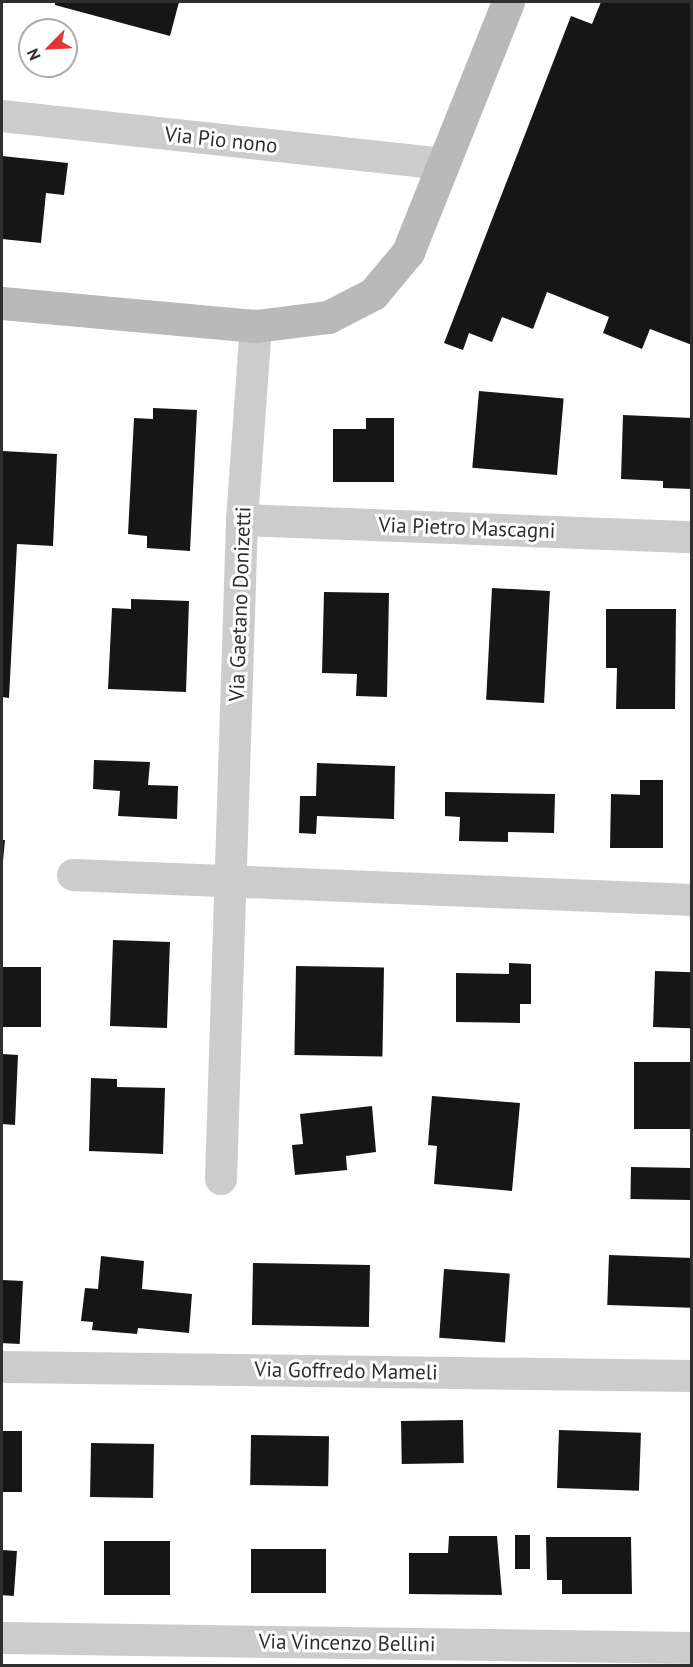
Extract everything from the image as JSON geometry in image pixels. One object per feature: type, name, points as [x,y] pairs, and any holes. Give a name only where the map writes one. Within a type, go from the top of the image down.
[{"type":"main road","points":[[2,303],[256,326],[328,317],[373,294],[408,252],[441,164],[508,2]]},
{"type":"street","name":"Via Pio nono","points":[[2,116],[441,164]]},
{"type":"street","name":"Via Gaetano Donizetti","points":[[221,1179],[242,520],[256,326]]},
{"type":"street","name":"Via Pietro Mascagni","points":[[242,520],[692,537]]},
{"type":"street","points":[[73,875],[692,900]]},
{"type":"street","name":"Via Goffredo Mameli","points":[[2,1367],[692,1376]]},
{"type":"street","name":"Via Vincenzo Bellini","points":[[2,1638],[692,1648]]},
{"type":"building","points":[[55,2],[179,2],[170,36],[55,5]]},
{"type":"building","points":[[601,2],[692,2],[692,345],[650,329],[642,349],[603,333],[609,317],[547,292],[533,329],[502,317],[492,342],[469,333],[463,350],[444,343],[571,16],[592,24]]},
{"type":"building","points":[[2,156],[68,163],[64,195],[46,193],[41,243],[2,239]]},
{"type":"building","points":[[479,391],[564,398],[557,475],[472,468]]},
{"type":"building","points":[[153,408],[197,410],[190,551],[147,548],[147,536],[128,534],[134,418],[153,419]]},
{"type":"building","points":[[623,415],[692,418],[692,489],[663,488],[663,481],[621,479]]},
{"type":"building","points":[[366,418],[394,418],[394,482],[333,482],[333,429],[366,429]]},
{"type":"building","points":[[2,451],[57,454],[53,546],[17,544],[9,698],[2,697]]},
{"type":"building","points":[[492,588],[550,591],[544,703],[486,700]]},
{"type":"building","points":[[324,592],[389,593],[387,697],[356,696],[357,674],[322,673]]},
{"type":"building","points":[[131,599],[189,601],[186,692],[108,689],[112,608],[131,609]]},
{"type":"building","points":[[606,609],[676,609],[675,709],[616,709],[617,668],[606,668]]},
{"type":"building","points":[[94,760],[150,762],[148,785],[178,786],[177,819],[118,816],[120,791],[93,789]]},
{"type":"building","points":[[317,763],[395,766],[394,819],[317,816],[316,834],[299,833],[300,796],[316,796]]},
{"type":"building","points":[[640,780],[663,780],[663,848],[610,848],[611,794],[640,795]]},
{"type":"building","points":[[445,792],[555,794],[554,833],[508,832],[508,842],[459,841],[460,817],[445,816]]},
{"type":"building","points":[[2,840],[5,840],[3,861],[2,861]]},
{"type":"building","points":[[113,940],[170,942],[167,1028],[110,1026]]},
{"type":"building","points":[[509,963],[531,964],[531,1004],[520,1004],[520,1023],[456,1022],[456,973],[509,974]]},
{"type":"building","points":[[296,966],[384,968],[382,1057],[294,1055]]},
{"type":"building","points":[[2,967],[41,967],[41,1027],[2,1027]]},
{"type":"building","points":[[655,971],[692,972],[690,1028],[653,1027]]},
{"type":"building","points":[[2,1054],[18,1055],[15,1125],[2,1124]]},
{"type":"building","points":[[634,1062],[692,1062],[692,1129],[634,1129]]},
{"type":"building","points":[[91,1078],[117,1079],[117,1087],[165,1088],[163,1154],[89,1151]]},
{"type":"building","points":[[432,1096],[520,1103],[512,1191],[434,1184],[437,1146],[428,1145]]},
{"type":"building","points":[[372,1106],[376,1152],[346,1156],[347,1170],[295,1175],[292,1145],[303,1144],[300,1114]]},
{"type":"building","points":[[631,1167],[692,1168],[691,1200],[630,1199]]},
{"type":"building","points":[[609,1255],[692,1258],[690,1308],[607,1305]]},
{"type":"building","points":[[101,1256],[144,1261],[142,1289],[192,1294],[189,1333],[138,1328],[137,1334],[92,1330],[93,1322],[81,1321],[85,1288],[98,1289]]},
{"type":"building","points":[[253,1263],[370,1265],[369,1327],[252,1325]]},
{"type":"building","points":[[444,1269],[510,1274],[505,1342],[439,1338]]},
{"type":"building","points":[[2,1280],[23,1281],[20,1344],[2,1343]]},
{"type":"building","points":[[463,1420],[464,1463],[402,1464],[401,1421]]},
{"type":"building","points":[[559,1430],[641,1433],[639,1491],[557,1488]]},
{"type":"building","points":[[2,1431],[22,1431],[22,1492],[2,1492]]},
{"type":"building","points":[[251,1435],[329,1436],[328,1486],[250,1485]]},
{"type":"building","points":[[91,1443],[154,1444],[153,1498],[90,1497]]},
{"type":"building","points":[[515,1535],[530,1535],[530,1569],[515,1569]]},
{"type":"building","points":[[449,1536],[497,1536],[502,1595],[409,1594],[409,1553],[448,1553]]},
{"type":"building","points":[[546,1537],[631,1537],[632,1594],[562,1594],[562,1580],[547,1580]]},
{"type":"building","points":[[104,1541],[170,1541],[170,1595],[104,1595]]},
{"type":"building","points":[[251,1549],[326,1549],[326,1593],[251,1593]]},
{"type":"building","points":[[2,1550],[17,1551],[14,1596],[2,1595]]}]
